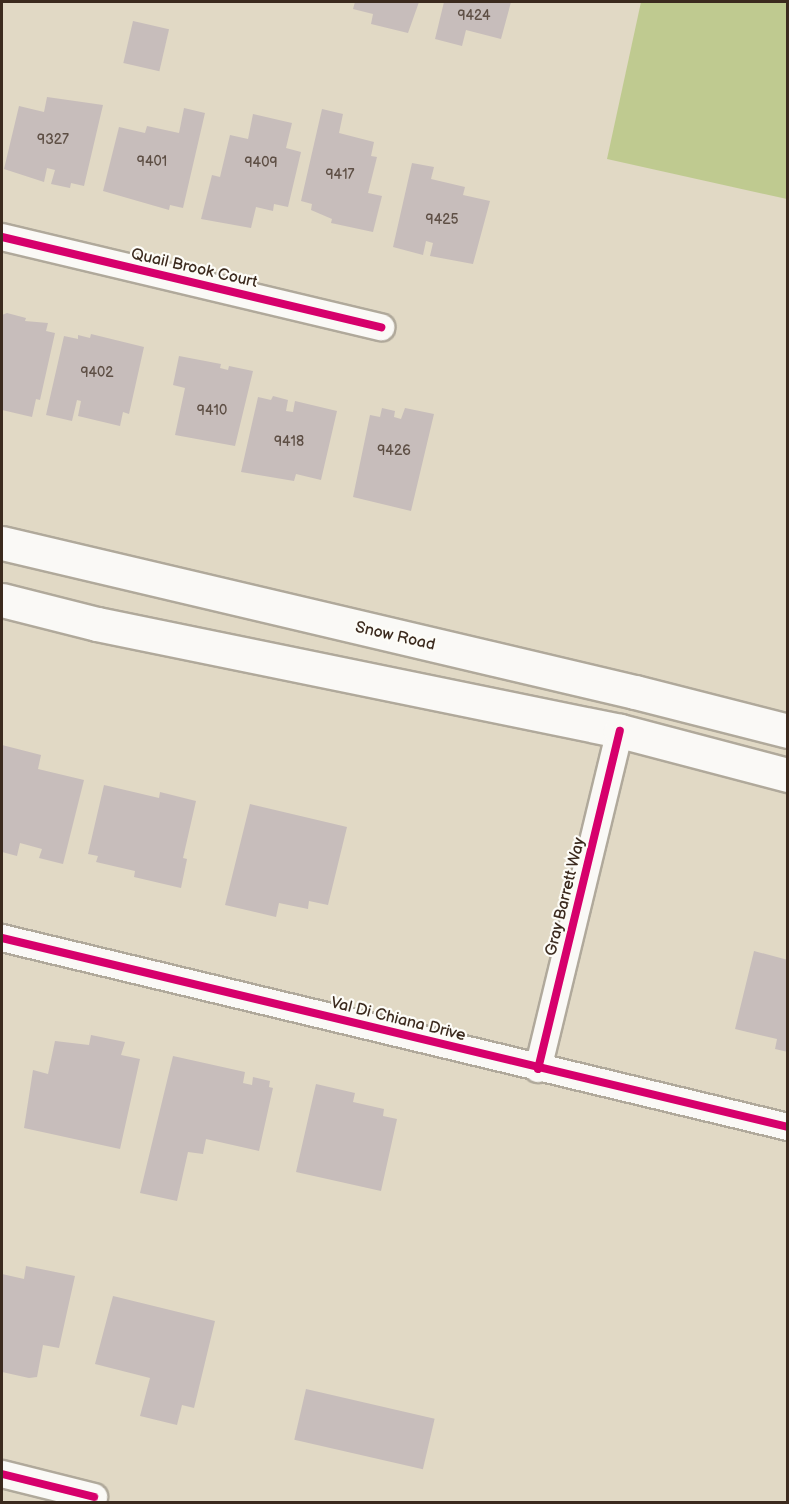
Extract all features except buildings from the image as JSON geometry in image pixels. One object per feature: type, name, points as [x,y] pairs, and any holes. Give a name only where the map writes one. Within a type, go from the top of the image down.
[{"type":"main road","name":"Snow Road","points":[[2,543],[634,692],[788,731]]},
{"type":"main road","points":[[2,600],[620,731],[788,776]]},
{"type":"street","name":"Quail Brook Court","points":[[2,237],[381,327]]},
{"type":"street","name":"Gray Barrett Way","points":[[538,1069],[620,731]]},
{"type":"street","name":"Val Di Chiana Drive","points":[[2,938],[538,1069],[788,1127]]},
{"type":"street","points":[[2,1474],[94,1497]]},
{"type":"green space","points":[[641,2],[787,2],[787,199],[607,159]]},
{"type":"cycle path","points":[[2,237],[381,327]]},
{"type":"cycle path","points":[[538,1069],[620,731]]},
{"type":"cycle path","points":[[2,938],[788,1127]]},
{"type":"cycle path","points":[[2,1474],[94,1497]]}]
